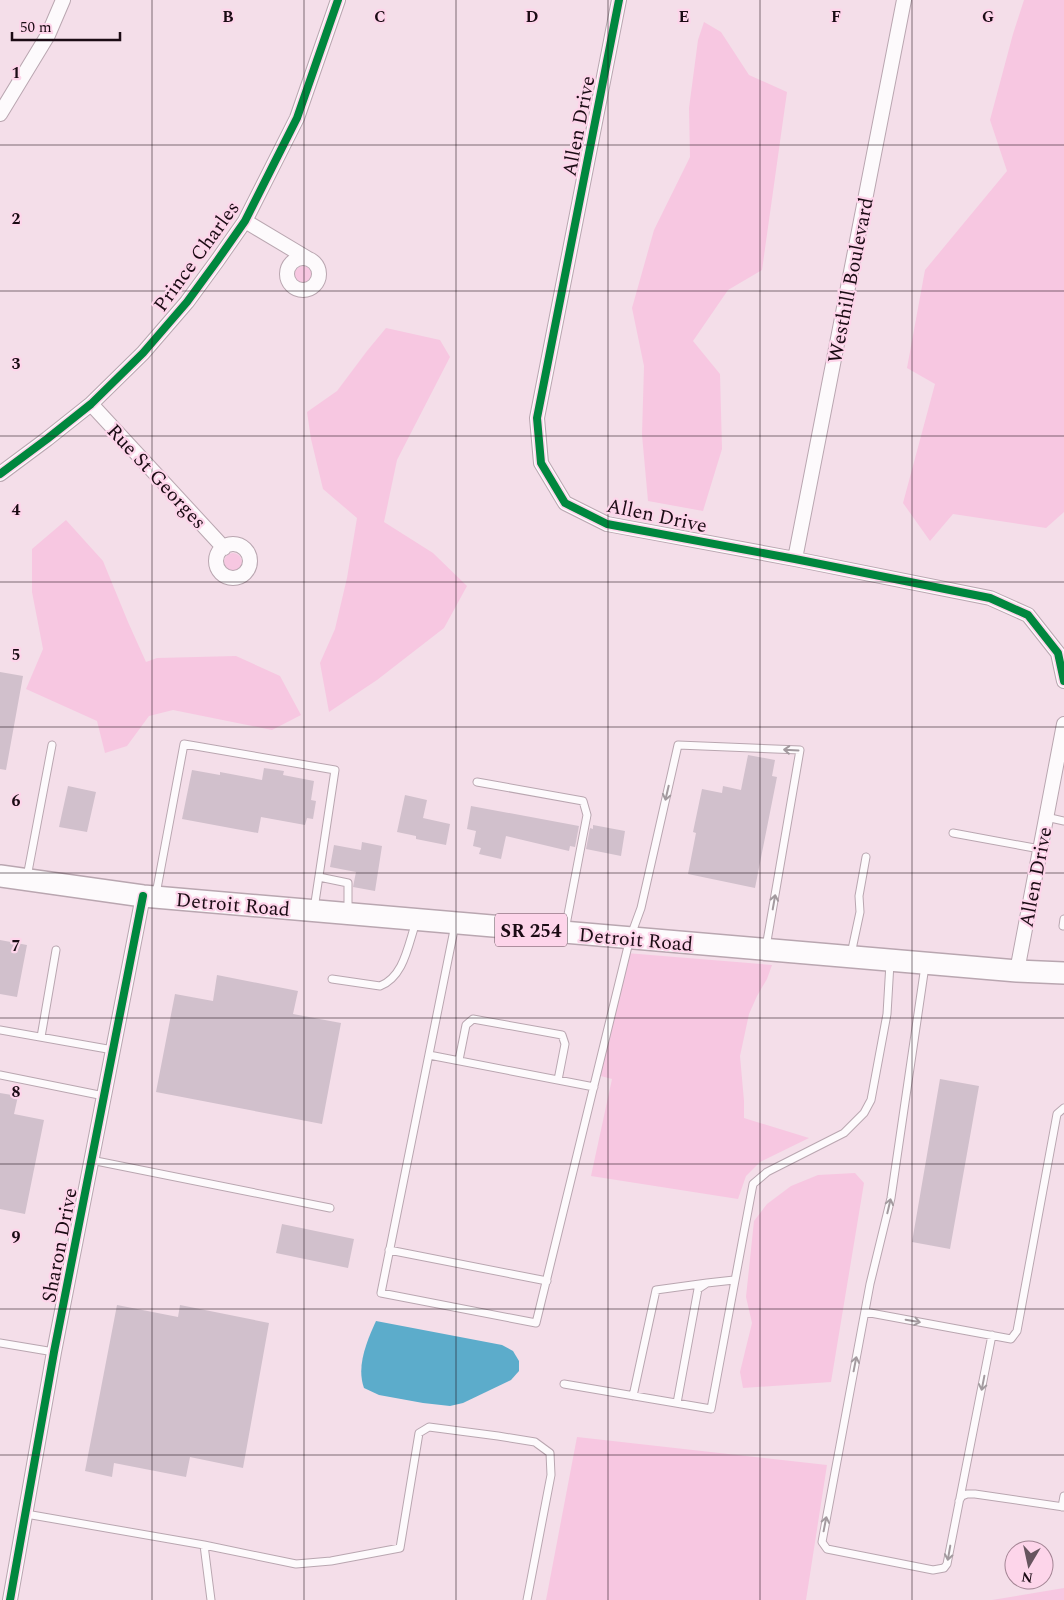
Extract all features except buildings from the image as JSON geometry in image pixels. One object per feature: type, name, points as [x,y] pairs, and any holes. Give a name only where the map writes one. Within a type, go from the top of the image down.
[{"type":"main road","name":"Detroit Road","points":[[0,876],[149,897],[926,964],[1064,973]]},
{"type":"street","points":[[0,114],[48,35],[63,0]]},
{"type":"street","name":"Prince Charles","points":[[0,474],[91,404],[143,352],[187,302],[245,221],[297,118],[338,0]]},
{"type":"street","name":"Allen Drive","points":[[619,0],[537,418],[541,463],[565,503],[607,524],[990,598],[1028,616],[1058,653],[1064,681]]},
{"type":"street","name":"Westhill Boulevard","points":[[795,559],[904,0]]},
{"type":"street","points":[[245,221],[307,258]]},
{"type":"street","name":"Rue St Georges","points":[[91,404],[224,548]]},
{"type":"street","name":"Allen Drive","points":[[1016,971],[1064,724]]},
{"type":"street","name":"Sharon Drive","points":[[10,1600],[54,1352],[113,1050],[149,897]]},
{"type":"lane","points":[[149,897],[184,744],[335,770],[314,911]]},
{"type":"lane","points":[[27,880],[52,745]]},
{"type":"lane","points":[[456,923],[381,1293],[536,1323],[630,938],[641,908],[678,745],[800,750],[765,950]]},
{"type":"lane","points":[[477,782],[583,801],[587,815],[565,932]]},
{"type":"lane","points":[[1046,817],[1064,821]]},
{"type":"lane","points":[[953,832],[1040,849]]},
{"type":"lane","points":[[850,957],[860,912],[859,896],[866,857]]},
{"type":"lane","points":[[319,877],[348,883],[348,914]]},
{"type":"lane","points":[[332,979],[380,986],[387,983],[398,973],[417,920]]},
{"type":"lane","points":[[41,1037],[56,950]]},
{"type":"lane","points":[[564,1384],[711,1409],[753,1184],[767,1172],[844,1133],[864,1113],[871,1100],[887,1014],[890,960]]},
{"type":"lane","points":[[926,964],[891,1198],[865,1312],[822,1542],[828,1549],[933,1570],[944,1568],[947,1564],[992,1335]]},
{"type":"lane","points":[[460,1060],[466,1025],[473,1019],[562,1035],[565,1044],[558,1080]]},
{"type":"lane","points":[[0,1030],[113,1050]]},
{"type":"lane","points":[[429,1055],[594,1087]]},
{"type":"lane","points":[[0,1075],[104,1096]]},
{"type":"lane","points":[[865,1312],[1010,1339],[1017,1331],[1057,1114],[1064,1108]]},
{"type":"lane","points":[[92,1160],[330,1208]]},
{"type":"lane","points":[[389,1250],[547,1281]]},
{"type":"lane","points":[[633,1396],[656,1290],[734,1280]]},
{"type":"lane","points":[[676,1403],[698,1289],[707,1283]]},
{"type":"lane","points":[[0,1343],[54,1352]]},
{"type":"lane","points":[[26,1514],[204,1545],[296,1564],[331,1561],[400,1548],[419,1433],[429,1427],[526,1440],[535,1442],[550,1453],[550,1475],[526,1600]]},
{"type":"lane","points":[[958,1505],[962,1496],[975,1494],[1063,1507],[1064,1496]]},
{"type":"lane","points":[[204,1545],[210,1600]]},
{"type":"shaded area","points":[[1024,0],[1064,0],[1064,512],[1046,528],[953,514],[930,541],[903,503],[935,384],[907,368],[925,270],[1007,171],[990,120]]},
{"type":"shaded area","points":[[704,22],[721,32],[749,75],[787,92],[762,270],[728,290],[693,341],[720,374],[722,449],[703,511],[648,501],[642,435],[644,366],[632,308],[654,230],[690,157],[689,108],[698,40]]},
{"type":"shaded area","points":[[303,266],[309,269],[312,275],[309,281],[303,284],[297,281],[294,275],[297,269]]},
{"type":"shaded area","points":[[386,328],[440,340],[450,357],[397,460],[384,522],[433,553],[467,586],[444,628],[377,680],[329,712],[320,663],[335,629],[347,578],[357,518],[323,489],[311,439],[307,412],[337,391]]},
{"type":"shaded area","points":[[66,520],[103,561],[146,662],[157,658],[236,656],[280,676],[301,715],[272,730],[173,710],[149,716],[127,746],[105,753],[97,721],[26,689],[43,649],[32,592],[32,549]]},
{"type":"shaded area","points":[[233,553],[239,556],[242,562],[239,568],[233,571],[227,568],[224,562],[227,556]]},
{"type":"shaded area","points":[[626,953],[772,965],[749,1014],[740,1056],[744,1118],[809,1138],[760,1162],[746,1176],[738,1199],[591,1176],[612,1079],[597,1075]]},
{"type":"shaded area","points":[[855,1173],[864,1183],[831,1382],[743,1388],[740,1372],[752,1323],[746,1297],[754,1221],[767,1204],[791,1186],[818,1175]]},
{"type":"shaded area","points":[[577,1437],[827,1465],[806,1600],[546,1600]]},
{"type":"shaded area","points":[[1064,1588],[1064,1600],[992,1600],[1054,1590]]},
{"type":"water","points":[[376,1321],[502,1345],[513,1351],[519,1361],[519,1371],[511,1380],[463,1403],[450,1406],[379,1395],[364,1388],[361,1371],[366,1345]]},
{"type":"cycle path","points":[[0,474],[91,404],[143,353],[187,302],[217,261],[245,221],[297,118],[338,0]]},
{"type":"cycle path","points":[[619,0],[537,418],[541,463],[565,503],[607,524],[990,598],[1028,615],[1058,653],[1064,681]]},
{"type":"cycle path","points":[[10,1600],[54,1352],[143,896]]}]
